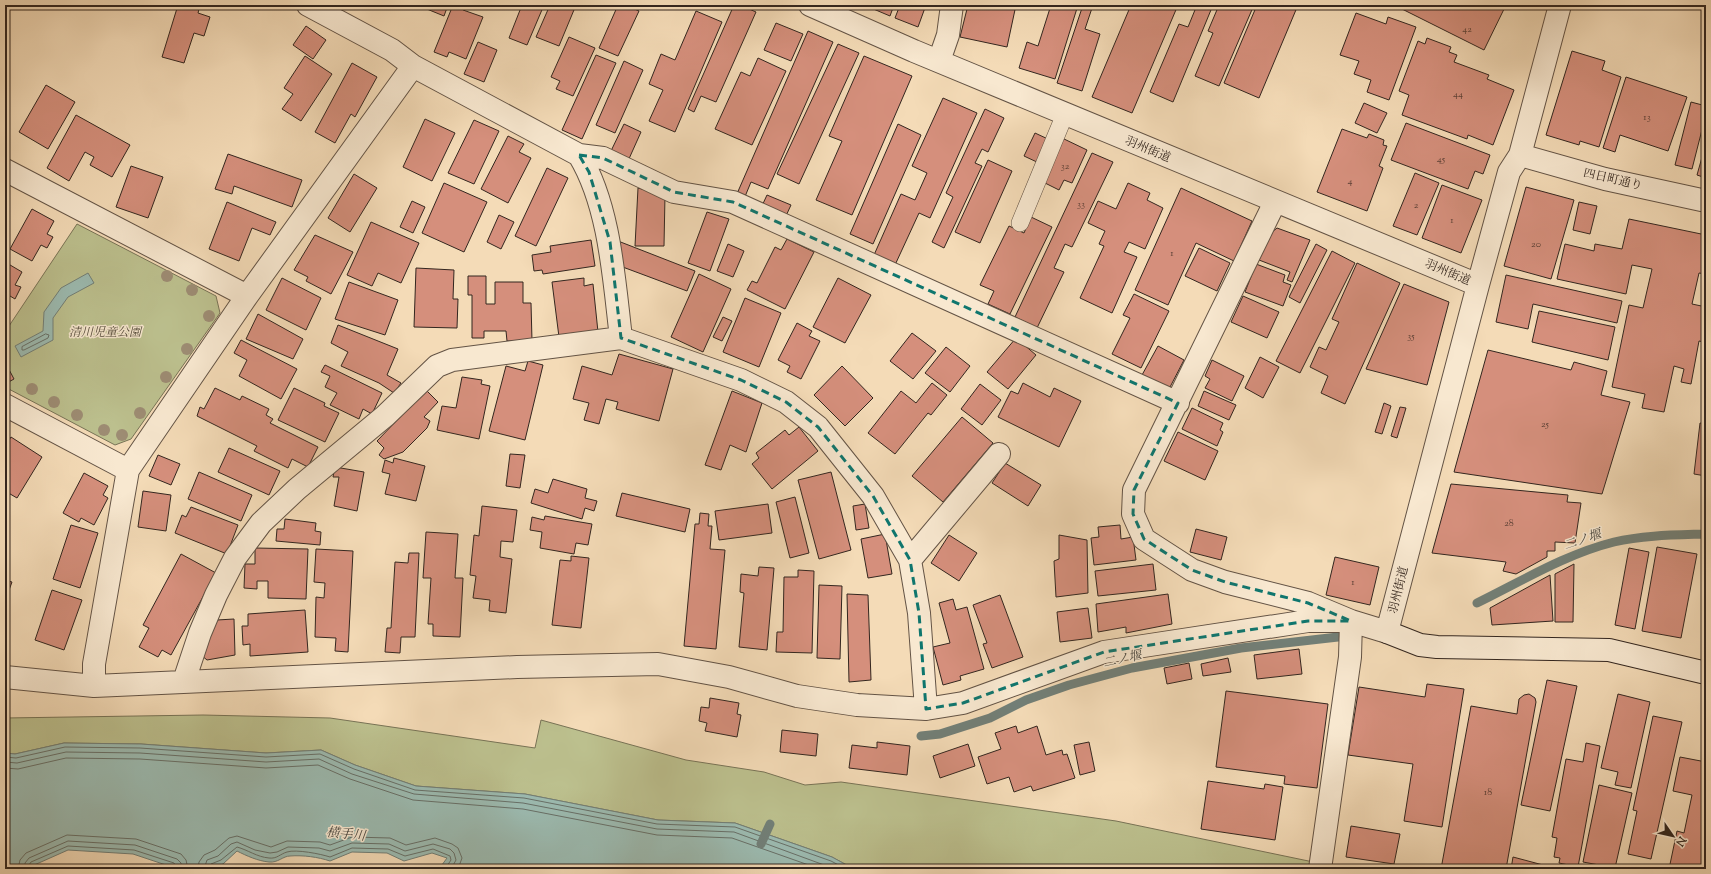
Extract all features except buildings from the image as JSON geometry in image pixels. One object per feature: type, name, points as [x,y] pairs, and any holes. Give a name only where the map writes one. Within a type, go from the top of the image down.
[{"type":"street","points":[[308,5],[392,50],[413,66],[579,155],[603,158],[674,192],[733,202],[1178,403]]},
{"type":"street","name":"羽州街道","points":[[810,5],[1065,114],[1478,285],[1387,632]]},
{"type":"street","points":[[939,61],[948,35],[952,5]]},
{"type":"street","points":[[1478,285],[1509,172],[1520,155],[1560,5]]},
{"type":"street","points":[[94,686],[94,664],[128,470],[247,296],[413,66]]},
{"type":"street","points":[[579,155],[589,172],[610,242],[621,338]]},
{"type":"street","name":"四日町通り","points":[[1520,155],[1605,179],[1706,201]]},
{"type":"street","points":[[5,170],[247,296]]},
{"type":"street","points":[[1275,202],[1178,403],[1134,490],[1133,514],[1144,539],[1192,570],[1224,582],[1308,603],[1351,621],[1387,632],[1420,645],[1438,647],[1609,650],[1706,673]]},
{"type":"street","points":[[184,681],[216,595],[235,558],[261,523],[297,489],[385,416],[437,366],[452,360],[621,338],[741,380],[786,402],[818,427],[873,496],[910,560],[919,613],[926,709]]},
{"type":"street","points":[[5,405],[128,470]]},
{"type":"street","points":[[910,560],[999,454]]},
{"type":"street","points":[[5,677],[94,686],[516,667],[658,664],[729,677],[797,696],[857,705],[926,709],[963,703],[1104,652],[1308,621],[1351,621]]},
{"type":"street","points":[[1320,869],[1350,657],[1351,621]]},
{"type":"lane","points":[[1020,223],[1065,114]]},
{"type":"highlighted area","points":[[579,155],[603,158],[674,192],[733,202],[1178,403],[1134,490],[1133,514],[1144,539],[1192,570],[1225,582],[1308,603],[1351,621],[1308,621],[1104,652],[963,703],[926,709],[919,613],[910,560],[873,496],[818,427],[786,402],[741,380],[621,338],[610,242],[589,172]]},
{"type":"green space","name":"清川児童公園","points":[[77,224],[216,296],[220,313],[131,439],[115,445],[5,387],[5,332]]},
{"type":"green space","points":[[203,715],[330,718],[535,748],[541,720],[686,760],[764,772],[805,785],[841,782],[1116,821],[1347,869],[854,869],[832,857],[735,823],[658,820],[525,794],[416,786],[355,765],[321,750],[266,753],[141,744],[64,743],[15,754],[5,753],[5,718]]},
{"type":"water","points":[[88,273],[94,283],[68,297],[53,318],[53,340],[21,357],[15,346],[43,331],[44,312],[61,288]]},
{"type":"water","name":"横手川","points":[[64,743],[141,744],[266,753],[321,750],[355,765],[416,786],[525,794],[658,820],[735,823],[832,857],[854,869],[439,869],[447,858],[432,853],[404,861],[387,853],[352,852],[330,861],[321,858],[287,856],[269,862],[237,851],[223,864],[208,869],[178,869],[133,854],[68,850],[32,866],[38,869],[5,869],[5,753],[15,754]]},
{"type":"waterway","name":"二ノ堰","points":[[1477,603],[1544,569],[1596,547],[1637,538],[1706,534]]},
{"type":"waterway","name":"二ノ堰","points":[[921,736],[940,734],[990,718],[1026,700],[1069,685],[1132,668],[1241,648],[1338,637]]},
{"type":"waterway","name":"二ノ堰","points":[[761,844],[770,824]]}]
